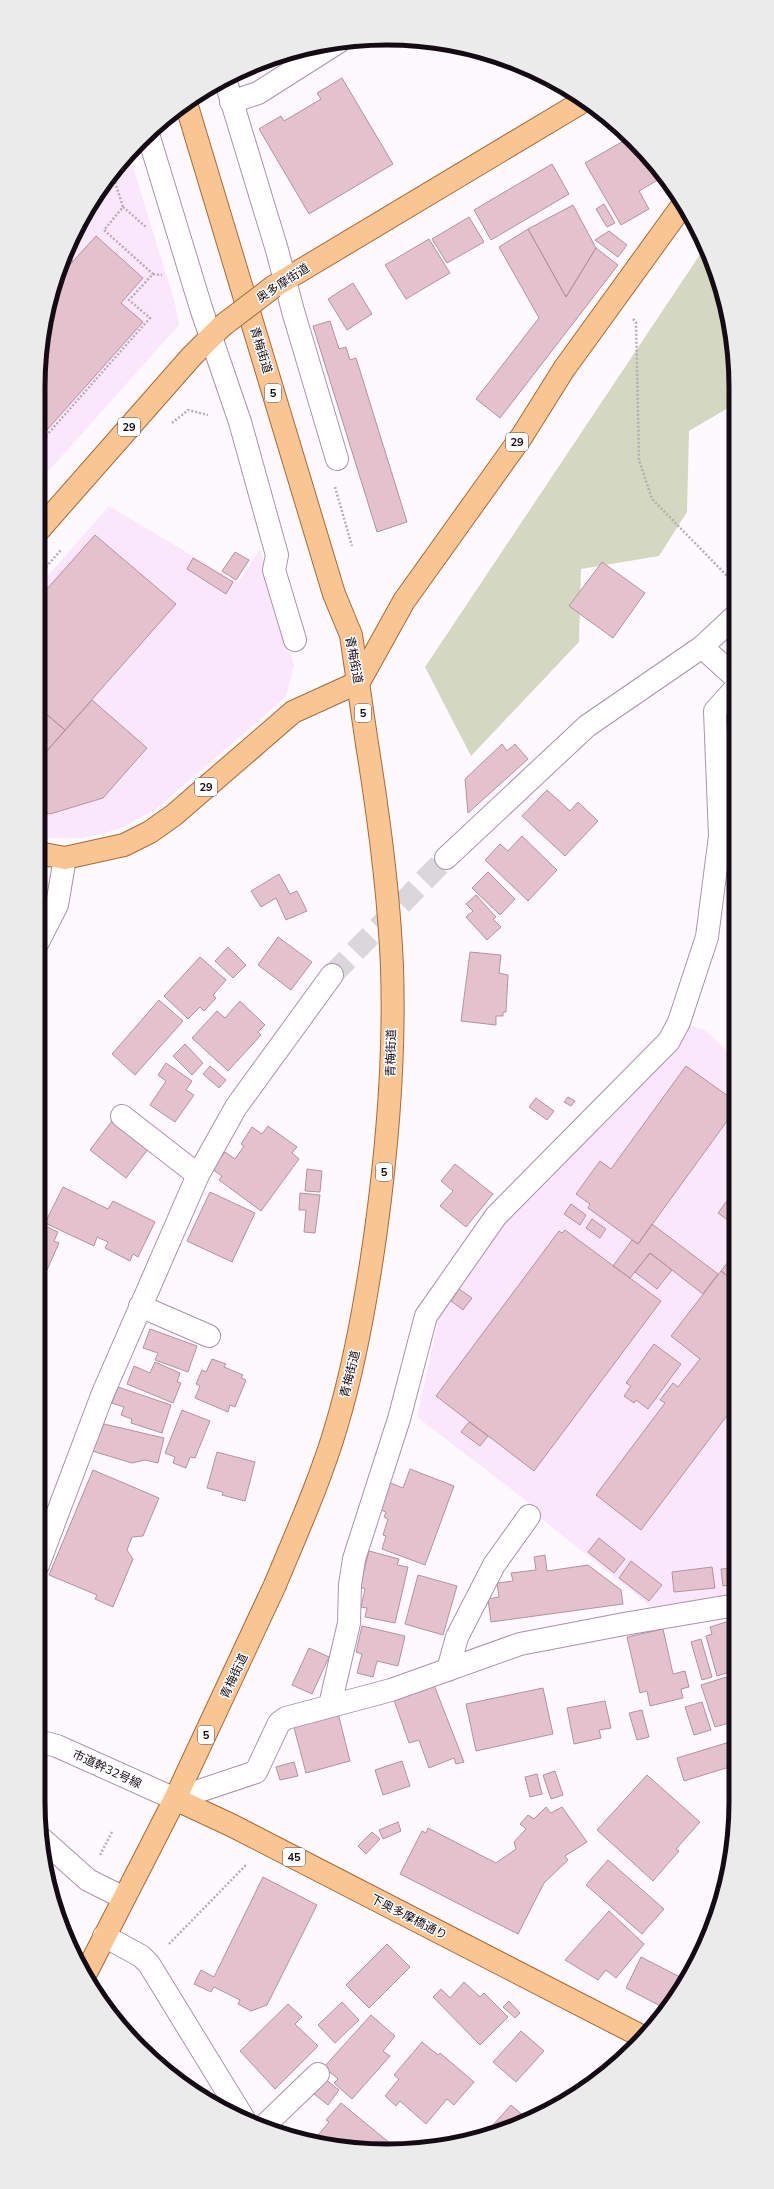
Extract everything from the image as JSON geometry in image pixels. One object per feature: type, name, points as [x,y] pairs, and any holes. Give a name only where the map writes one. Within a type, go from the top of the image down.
[{"type":"main road","name":"奥多摩街道","points":[[45,523],[216,332],[279,283],[579,104]]},
{"type":"main road","name":"青梅街道","points":[[88,1968],[175,1799],[275,1585],[314,1491],[337,1426],[349,1380],[367,1292],[385,1161],[392,1048],[392,967],[385,873],[359,682],[351,635],[334,594],[188,110]]},
{"type":"main road","name":"29","points":[[45,854],[65,858],[124,844],[150,832],[174,815],[293,712],[359,682],[404,601],[522,436],[564,369],[679,210]]},
{"type":"main road","name":"下奥多摩橋通り","points":[[175,1799],[231,1825],[638,2034]]},
{"type":"street","points":[[231,102],[258,93],[324,51]]},
{"type":"street","points":[[227,85],[266,212],[279,283],[337,459]]},
{"type":"street","points":[[150,140],[216,332],[277,556],[274,570],[295,640]]},
{"type":"street","points":[[446,858],[587,726],[702,647],[729,622]]},
{"type":"street","points":[[702,647],[729,671]]},
{"type":"street","points":[[330,1705],[349,1623],[350,1585],[354,1559],[397,1425],[426,1316],[496,1216],[669,1041],[679,1022],[707,937],[720,836],[715,711],[729,696]]},
{"type":"street","points":[[45,928],[57,905],[65,858]]},
{"type":"street","points":[[45,1546],[97,1407],[198,1175],[236,1107],[332,975]]},
{"type":"street","points":[[122,1116],[198,1175]]},
{"type":"street","points":[[140,1306],[209,1336]]},
{"type":"street","points":[[448,1670],[457,1636],[491,1572],[529,1516]]},
{"type":"street","points":[[175,1799],[256,1772],[279,1723],[286,1718],[330,1705],[391,1690],[520,1644],[729,1606]]},
{"type":"street","name":"市道幹32号線","points":[[45,1743],[57,1746],[175,1799]]},
{"type":"street","points":[[48,1844],[88,1880],[124,1898]]},
{"type":"street","points":[[104,1936],[141,1956],[149,1964],[239,2111]]},
{"type":"street","points":[[268,2122],[318,2074]]},
{"type":"path","points":[[115,182],[123,207],[146,227]]},
{"type":"path","points":[[45,437],[150,318],[129,300],[153,274],[104,230],[123,207]]},
{"type":"path","points":[[630,316],[636,322],[639,460],[652,499],[729,577]]},
{"type":"path","points":[[168,428],[188,410],[240,422]]},
{"type":"path","points":[[333,481],[352,546]]},
{"type":"path","points":[[45,568],[64,547]]},
{"type":"path","points":[[99,1857],[112,1832]]},
{"type":"path","points":[[149,1964],[248,1863]]},
{"type":"shaded area","points":[[131,161],[175,303],[179,325],[45,475],[46,365],[48,342],[57,298],[63,277],[80,236],[103,197]]},
{"type":"shaded area","points":[[109,506],[238,583],[260,549],[294,665],[286,697],[156,809],[122,828],[102,834],[82,838],[45,838],[45,579]]},
{"type":"shaded area","points":[[689,1025],[705,1030],[729,1052],[729,1599],[654,1609],[539,1517],[528,1502],[417,1417],[440,1313],[502,1223],[678,1046]]},
{"type":"green space","points":[[701,252],[717,298],[726,342],[729,407],[689,431],[687,512],[659,556],[581,569],[579,642],[471,756],[425,667]]},
{"type":"building","points":[[342,78],[393,164],[309,214],[259,129],[281,116],[284,121],[321,99],[317,93]]},
{"type":"building","points":[[624,141],[658,180],[639,191],[649,209],[621,225],[585,163]]},
{"type":"building","points":[[552,164],[569,194],[491,240],[474,210]]},
{"type":"building","points":[[604,204],[615,223],[607,227],[596,209]]},
{"type":"building","points":[[573,205],[596,248],[566,297],[528,229]]},
{"type":"building","points":[[469,217],[484,242],[447,263],[432,239]]},
{"type":"building","points":[[528,229],[566,297],[596,248],[618,265],[500,418],[476,399],[539,318],[499,247]]},
{"type":"building","points":[[609,231],[627,245],[618,257],[595,240]]},
{"type":"building","points":[[96,236],[143,278],[121,303],[143,322],[45,432],[45,387],[48,342],[57,298],[66,269]]},
{"type":"building","points":[[429,239],[450,273],[406,299],[385,265]]},
{"type":"building","points":[[70,258],[73,261],[66,269]]},
{"type":"building","points":[[353,283],[372,314],[347,330],[328,299]]},
{"type":"building","points":[[330,321],[339,349],[346,347],[350,360],[356,358],[407,522],[377,532],[313,326]]},
{"type":"building","points":[[95,535],[176,604],[65,730],[45,713],[45,591]]},
{"type":"building","points":[[235,552],[249,560],[236,580],[222,571]]},
{"type":"building","points":[[193,558],[233,582],[226,594],[187,569]]},
{"type":"building","points":[[602,562],[645,593],[613,638],[569,606]]},
{"type":"building","points":[[92,700],[147,748],[103,798],[50,814],[45,813],[45,751],[46,752]]},
{"type":"building","points":[[45,713],[65,730],[46,752],[45,751]]},
{"type":"building","points":[[502,744],[507,751],[515,744],[528,759],[468,813],[465,779]]},
{"type":"building","points":[[547,790],[570,811],[578,802],[598,821],[565,856],[522,816]]},
{"type":"building","points":[[522,836],[557,870],[528,901],[485,860],[500,844],[508,851]]},
{"type":"building","points":[[488,872],[515,899],[500,915],[472,888]]},
{"type":"building","points":[[279,874],[290,894],[297,891],[307,911],[286,920],[276,898],[261,907],[251,891]]},
{"type":"building","points":[[476,895],[496,917],[493,919],[501,927],[487,940],[466,917],[473,911],[466,904]]},
{"type":"building","points":[[278,937],[312,962],[291,990],[258,965]]},
{"type":"building","points":[[228,947],[246,965],[233,978],[215,961]]},
{"type":"building","points":[[470,952],[501,955],[499,973],[508,975],[506,1012],[503,1012],[503,1016],[496,1016],[496,1025],[461,1021]]},
{"type":"building","points":[[200,957],[226,980],[213,995],[216,998],[204,1011],[200,1007],[188,1019],[164,996]]},
{"type":"building","points":[[159,1000],[183,1021],[135,1075],[112,1054]]},
{"type":"building","points":[[240,1001],[265,1025],[258,1032],[261,1035],[228,1071],[192,1038],[217,1011],[225,1018]]},
{"type":"building","points":[[185,1044],[203,1063],[192,1075],[173,1056]]},
{"type":"building","points":[[166,1063],[192,1081],[186,1090],[194,1095],[175,1122],[150,1105],[166,1081],[158,1075]]},
{"type":"building","points":[[210,1066],[226,1080],[219,1088],[203,1074]]},
{"type":"building","points":[[686,1066],[729,1097],[729,1118],[638,1244],[588,1208],[590,1204],[576,1194],[600,1161],[611,1169]]},
{"type":"building","points":[[568,1097],[575,1101],[571,1106],[564,1102]]},
{"type":"building","points":[[536,1098],[554,1111],[547,1120],[529,1107]]},
{"type":"building","points":[[112,1121],[148,1149],[126,1178],[90,1150]]},
{"type":"building","points":[[268,1126],[297,1147],[292,1153],[299,1159],[261,1211],[219,1180],[222,1176],[212,1169],[225,1152],[235,1159],[244,1146],[241,1144],[252,1127],[262,1134]]},
{"type":"building","points":[[455,1164],[493,1194],[466,1227],[440,1206],[453,1191],[441,1181]]},
{"type":"building","points":[[307,1169],[322,1171],[320,1192],[305,1191]]},
{"type":"building","points":[[63,1187],[108,1209],[113,1201],[155,1222],[138,1257],[133,1254],[130,1261],[105,1248],[108,1242],[97,1237],[94,1246],[45,1223]]},
{"type":"building","points":[[210,1192],[255,1213],[232,1262],[187,1241]]},
{"type":"building","points":[[300,1193],[320,1195],[315,1233],[304,1232],[306,1210],[299,1210]]},
{"type":"building","points":[[729,1198],[729,1221],[718,1213]]},
{"type":"building","points":[[571,1204],[586,1215],[580,1225],[564,1214]]},
{"type":"building","points":[[592,1219],[606,1229],[600,1238],[586,1228]]},
{"type":"building","points":[[652,1224],[718,1274],[703,1294],[650,1253],[630,1278],[613,1266],[632,1240],[638,1244]]},
{"type":"building","points":[[45,1226],[58,1232],[54,1241],[59,1243],[45,1274]]},
{"type":"building","points":[[565,1230],[661,1301],[534,1471],[436,1396],[559,1231],[562,1233]]},
{"type":"building","points":[[650,1253],[672,1270],[657,1289],[635,1272]]},
{"type":"building","points":[[729,1261],[729,1277],[721,1271]]},
{"type":"building","points":[[721,1271],[729,1277],[729,1413],[641,1530],[596,1495],[665,1403],[660,1400],[673,1383],[678,1387],[700,1359],[671,1336]]},
{"type":"building","points":[[459,1289],[472,1298],[463,1310],[451,1301]]},
{"type":"building","points":[[150,1329],[197,1346],[188,1372],[155,1360],[158,1353],[143,1348]]},
{"type":"building","points":[[654,1344],[681,1364],[648,1409],[636,1400],[634,1403],[624,1396],[631,1386],[626,1383]]},
{"type":"building","points":[[212,1359],[226,1364],[224,1367],[243,1375],[241,1378],[246,1380],[235,1407],[230,1405],[228,1412],[195,1398],[200,1386],[196,1384],[202,1370],[206,1372]]},
{"type":"building","points":[[155,1362],[180,1373],[177,1382],[181,1383],[173,1403],[127,1384],[134,1366],[150,1373]]},
{"type":"building","points":[[118,1387],[171,1405],[162,1433],[131,1423],[132,1419],[121,1415],[124,1407],[112,1403]]},
{"type":"building","points":[[182,1410],[210,1421],[195,1458],[190,1457],[186,1468],[173,1463],[175,1457],[165,1453]]},
{"type":"building","points":[[469,1422],[488,1436],[480,1446],[461,1432]]},
{"type":"building","points":[[104,1424],[164,1438],[158,1463],[145,1460],[132,1463],[92,1451]]},
{"type":"building","points":[[217,1452],[255,1462],[245,1501],[222,1495],[223,1492],[207,1488]]},
{"type":"building","points":[[410,1469],[454,1486],[425,1565],[382,1549],[386,1536],[383,1535],[388,1519],[384,1517],[386,1512],[378,1509],[388,1482],[403,1488]]},
{"type":"building","points":[[93,1470],[159,1498],[143,1536],[132,1537],[127,1550],[133,1559],[113,1607],[95,1599],[97,1595],[49,1575]]},
{"type":"building","points":[[599,1538],[625,1559],[614,1573],[588,1552]]},
{"type":"building","points":[[369,1551],[399,1559],[397,1565],[408,1567],[395,1623],[365,1617],[367,1608],[361,1607],[365,1589],[360,1587]]},
{"type":"building","points":[[545,1555],[547,1571],[588,1565],[621,1590],[623,1604],[491,1622],[488,1599],[499,1597],[497,1583],[513,1581],[511,1573],[536,1570],[534,1557]]},
{"type":"building","points":[[631,1561],[662,1585],[649,1601],[619,1578]]},
{"type":"building","points":[[712,1567],[715,1588],[674,1592],[672,1572]]},
{"type":"building","points":[[729,1568],[729,1585],[723,1586],[721,1569]]},
{"type":"building","points":[[418,1575],[457,1586],[443,1635],[405,1624]]},
{"type":"building","points":[[729,1621],[729,1672],[717,1676],[706,1636],[712,1634],[710,1627]]},
{"type":"building","points":[[362,1626],[405,1636],[398,1666],[377,1661],[373,1677],[357,1673],[362,1654],[356,1652]]},
{"type":"building","points":[[663,1629],[673,1674],[685,1671],[689,1687],[681,1689],[683,1698],[650,1706],[647,1691],[640,1693],[627,1637]]},
{"type":"building","points":[[701,1639],[712,1677],[702,1680],[691,1642]]},
{"type":"building","points":[[309,1648],[329,1657],[312,1694],[292,1685]]},
{"type":"building","points":[[729,1676],[729,1723],[715,1727],[701,1685]]},
{"type":"building","points":[[434,1685],[464,1762],[456,1764],[454,1758],[429,1768],[419,1740],[409,1743],[394,1700]]},
{"type":"building","points":[[543,1688],[553,1734],[476,1751],[466,1704]]},
{"type":"building","points":[[605,1701],[611,1728],[599,1730],[601,1738],[574,1744],[567,1708]]},
{"type":"building","points":[[702,1702],[711,1730],[694,1735],[685,1707]]},
{"type":"building","points":[[642,1710],[649,1737],[637,1740],[629,1713]]},
{"type":"building","points":[[338,1713],[350,1761],[306,1773],[293,1724]]},
{"type":"building","points":[[729,1742],[729,1767],[684,1781],[677,1758]]},
{"type":"building","points":[[402,1761],[410,1786],[383,1795],[375,1770]]},
{"type":"building","points":[[294,1762],[298,1776],[280,1780],[276,1767]]},
{"type":"building","points":[[555,1771],[563,1795],[551,1799],[543,1775]]},
{"type":"building","points":[[537,1774],[542,1794],[530,1797],[525,1777]]},
{"type":"building","points":[[647,1775],[700,1822],[676,1849],[679,1851],[653,1881],[597,1830]]},
{"type":"building","points":[[546,1807],[551,1813],[562,1807],[587,1842],[565,1856],[568,1860],[544,1883],[518,1934],[400,1874],[422,1831],[426,1833],[428,1828],[496,1863],[516,1849],[514,1842],[526,1829],[520,1824],[528,1815],[534,1819]]},
{"type":"building","points":[[398,1822],[401,1831],[383,1839],[379,1830]]},
{"type":"building","points":[[372,1832],[380,1839],[366,1854],[358,1846]]},
{"type":"building","points":[[608,1860],[664,1909],[642,1934],[586,1885]]},
{"type":"building","points":[[263,1877],[317,1905],[267,2005],[251,2011],[238,2004],[240,2000],[214,1987],[211,1992],[194,1984],[201,1970],[214,1977]]},
{"type":"building","points":[[609,1911],[644,1944],[616,1978],[606,1970],[598,1980],[565,1960]]},
{"type":"building","points":[[387,1944],[410,1967],[369,2008],[346,1985]]},
{"type":"building","points":[[641,1957],[680,1977],[661,2006],[626,1988]]},
{"type":"building","points":[[464,1982],[480,1997],[484,1993],[508,2017],[480,2045],[433,1997],[441,1989],[450,1998]]},
{"type":"building","points":[[509,2001],[520,2013],[515,2018],[503,2007]]},
{"type":"building","points":[[342,2002],[359,2020],[335,2043],[318,2025]]},
{"type":"building","points":[[288,2004],[302,2017],[295,2024],[318,2046],[275,2089],[240,2051]]},
{"type":"building","points":[[371,2015],[395,2036],[383,2051],[390,2056],[352,2099],[334,2083],[338,2079],[324,2067]]},
{"type":"building","points":[[521,2031],[544,2051],[516,2082],[493,2062]]},
{"type":"building","points":[[422,2042],[438,2055],[440,2053],[474,2082],[454,2105],[447,2099],[426,2124],[400,2101],[396,2106],[385,2096],[399,2079],[394,2075]]},
{"type":"building","points":[[325,2079],[339,2090],[328,2105],[314,2094]]},
{"type":"building","points":[[341,2103],[391,2144],[342,2141],[317,2136],[329,2122],[326,2120]]},
{"type":"building","points":[[511,2105],[523,2116],[497,2126],[490,2128]]},
{"type":"tunnel","points":[[332,975],[446,858]]}]
